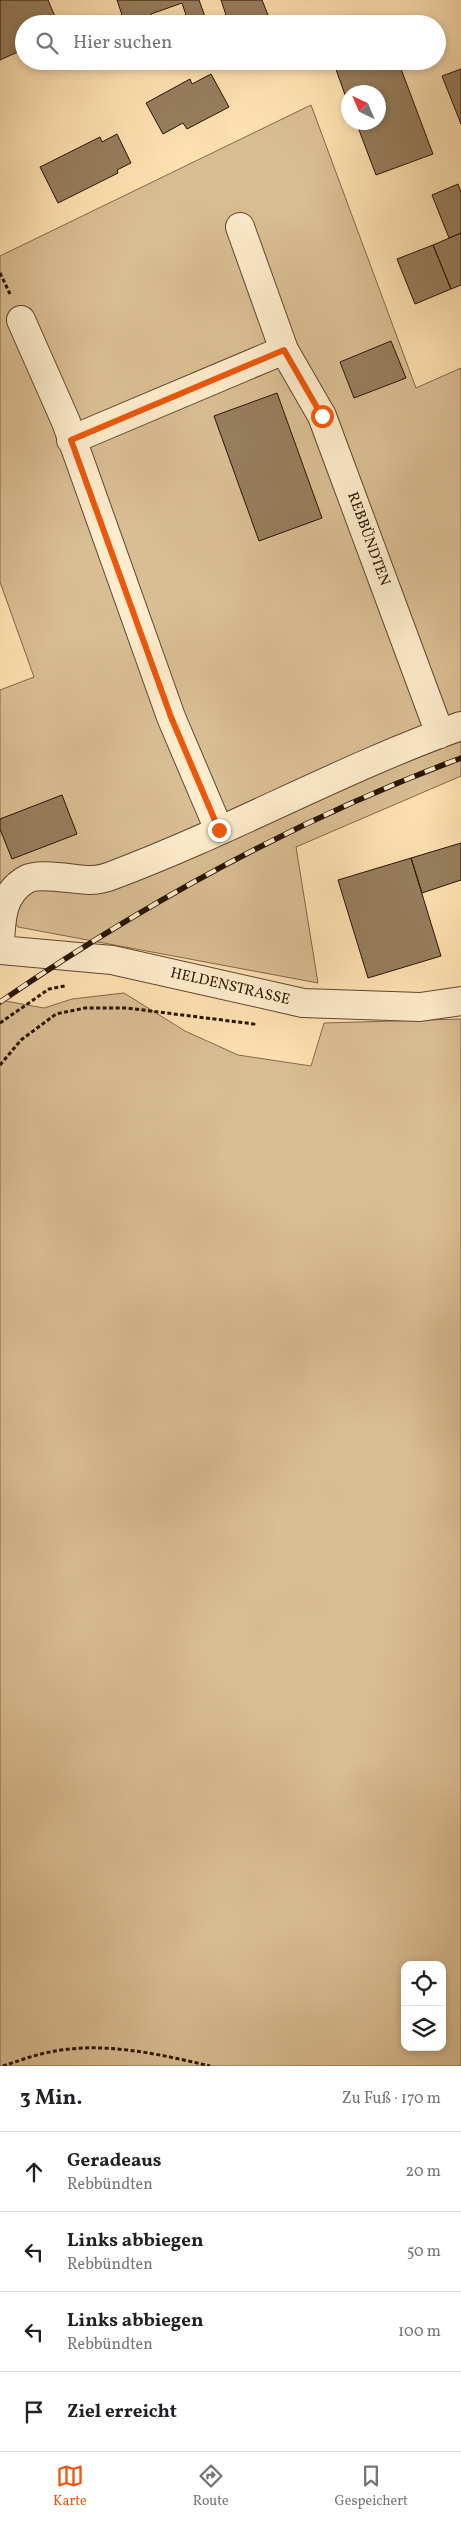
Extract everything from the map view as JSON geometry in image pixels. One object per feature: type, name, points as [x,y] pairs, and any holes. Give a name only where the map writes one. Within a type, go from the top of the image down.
[{"type":"street","name":"REBBÜNDTEN","points":[[0,946],[1,908],[10,895],[27,879],[53,877],[92,880],[114,875],[179,850],[219,830],[450,730],[322,416],[284,350],[240,227]]},
{"type":"street","points":[[21,320],[66,422],[171,717],[219,830]]},
{"type":"street","points":[[71,440],[284,350]]},
{"type":"street","name":"HELDENSTRASSE","points":[[0,950],[112,960],[303,1003],[420,1007],[461,1001]]},
{"type":"path","points":[[0,1023],[49,989],[66,985]]},
{"type":"path","points":[[0,1065],[21,1040],[56,1014],[85,1008],[127,1008],[199,1019]]},
{"type":"path","points":[[2,2066],[52,2052],[114,2048],[162,2055],[210,2066]]},
{"type":"shaded area","points":[[311,105],[416,388],[461,368],[461,776],[296,847],[318,983],[18,927],[0,900],[0,690],[34,677],[0,582],[0,256]]},
{"type":"shaded area","points":[[124,993],[185,1031],[238,1055],[311,1066],[324,1023],[461,1019],[461,2066],[0,2066],[0,1000],[44,1008],[72,999]]},
{"type":"building","points":[[0,0],[48,0],[54,15],[15,15],[15,53],[0,60]]},
{"type":"building","points":[[117,0],[199,0],[204,15],[186,15],[182,3],[151,15],[122,15]]},
{"type":"building","points":[[221,0],[262,0],[268,15],[226,15]]},
{"type":"building","points":[[461,69],[461,124],[442,76]]},
{"type":"building","points":[[336,70],[401,70],[433,154],[376,175],[359,130],[386,130],[386,85],[342,85]]},
{"type":"building","points":[[211,74],[229,107],[187,129],[183,123],[163,134],[146,103],[190,79],[192,84]]},
{"type":"building","points":[[117,134],[131,163],[117,170],[118,173],[58,203],[40,167],[100,137],[102,142]]},
{"type":"building","points":[[458,184],[461,192],[461,233],[449,238],[432,195]]},
{"type":"building","points":[[461,233],[461,285],[451,289],[433,245]]},
{"type":"building","points":[[433,245],[451,289],[415,304],[397,259]]},
{"type":"building","points":[[391,341],[406,378],[354,398],[340,362]]},
{"type":"building","points":[[277,393],[322,518],[259,541],[214,416]]},
{"type":"building","points":[[62,795],[77,834],[12,859],[0,829],[0,819]]},
{"type":"building","points":[[461,843],[461,880],[422,893],[411,858]]},
{"type":"building","points":[[411,858],[441,956],[368,978],[338,880]]},
{"type":"railway","points":[[0,1002],[109,931],[223,866],[340,808],[461,758]]},
{"type":"route","points":[[219,830],[171,717],[71,440],[284,350],[322,416]]}]
